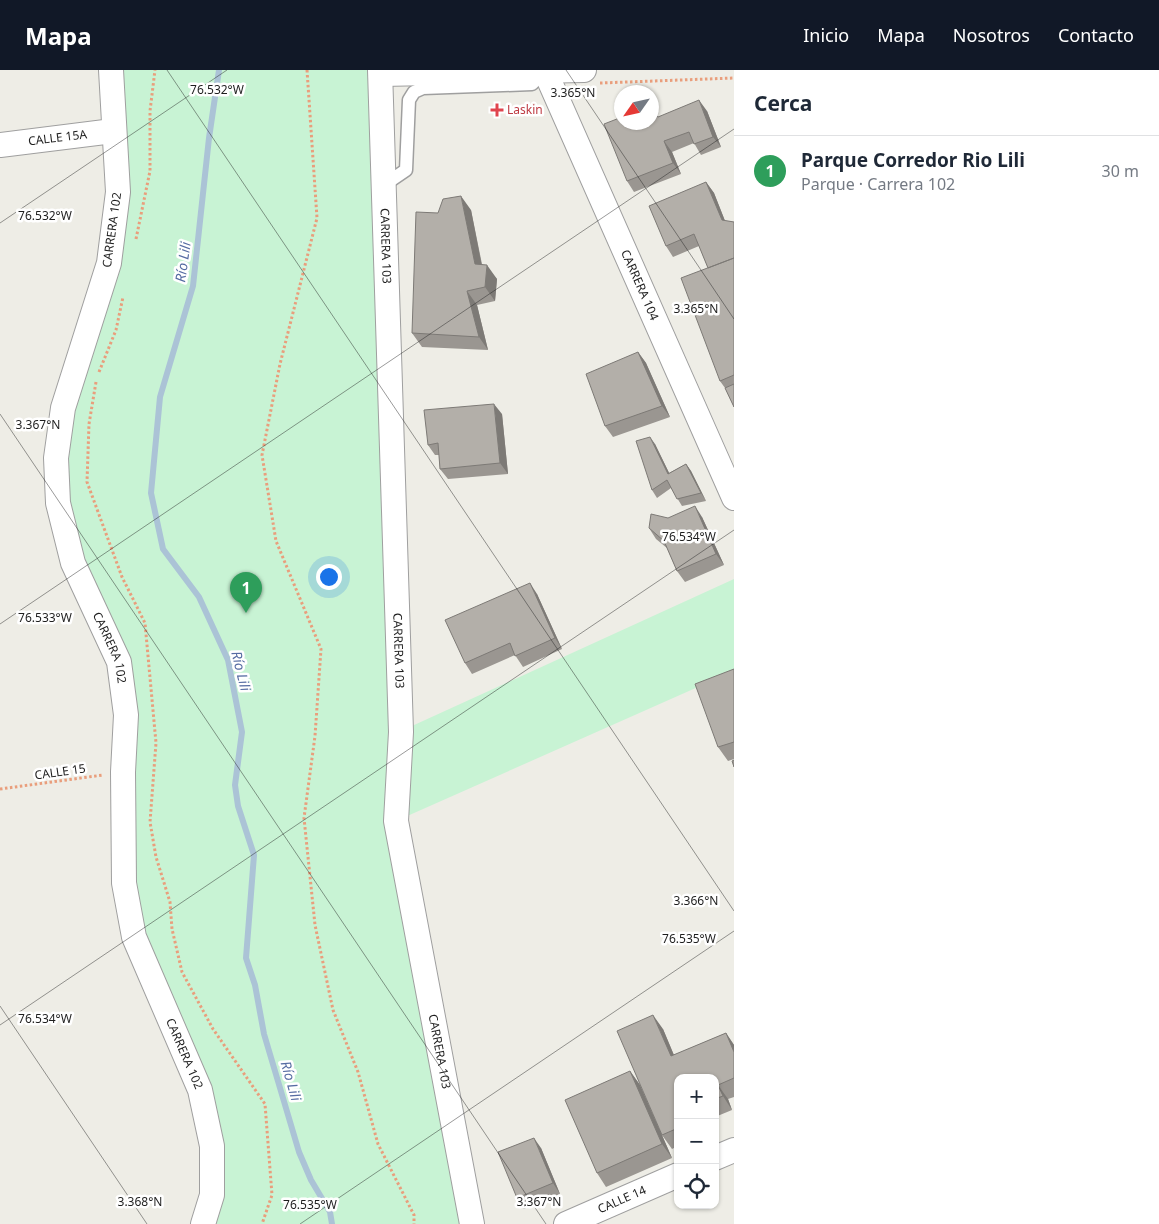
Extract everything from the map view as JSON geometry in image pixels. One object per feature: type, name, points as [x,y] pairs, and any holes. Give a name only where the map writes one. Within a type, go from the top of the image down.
[{"type":"street","name":"CARRERA 102","points":[[111,70],[118,192],[109,263],[63,408],[56,458],[58,503],[73,564],[119,662],[126,715],[123,772],[124,883],[134,937],[200,1090],[212,1146],[212,1196],[203,1224]]},
{"type":"street","points":[[380,72],[545,72],[587,77]]},
{"type":"street","name":"CARRERA 103","points":[[380,72],[401,732],[396,821],[472,1224]]},
{"type":"street","name":"CARRERA 104","points":[[545,72],[734,498]]},
{"type":"street","name":"CALLE 15A","points":[[0,145],[113,131]]},
{"type":"street","points":[[719,1156],[734,1150]]},
{"type":"street","name":"CALLE 14","points":[[566,1224],[674,1177]]},
{"type":"lane","points":[[384,186],[406,170],[409,100],[414,92],[423,88],[532,84],[545,72]]},
{"type":"path","points":[[134,247],[150,171],[150,111],[155,70]]},
{"type":"path","points":[[307,70],[317,218],[280,364],[262,455],[276,541],[321,649],[315,736],[304,818],[315,925],[332,1010],[358,1072],[378,1144],[414,1215],[414,1224]]},
{"type":"path","points":[[587,77],[734,78]]},
{"type":"path","points":[[124,293],[116,330],[96,380],[89,424],[87,482],[122,577],[145,623],[156,743],[150,822],[156,857],[170,902],[172,929],[182,972],[213,1030],[265,1104],[272,1195],[262,1224]]},
{"type":"path","name":"CALLE 15","points":[[0,789],[123,772]]},
{"type":"green space","points":[[111,70],[380,70],[401,731],[734,579],[734,671],[396,821],[472,1224],[203,1224],[212,1146],[134,937],[126,715],[73,563],[56,458],[109,263]]},
{"type":"building","points":[[699,100],[713,137],[694,144],[689,132],[664,141],[673,163],[627,181],[604,124],[614,120],[614,130],[659,130],[659,117]]},
{"type":"building","points":[[706,182],[722,220],[734,222],[734,258],[708,268],[694,234],[666,246],[649,206]]},
{"type":"building","points":[[461,196],[475,264],[487,265],[485,287],[467,291],[479,337],[412,333],[416,212],[438,213],[443,199]]},
{"type":"building","points":[[734,258],[734,375],[720,381],[681,278]]},
{"type":"building","points":[[638,352],[662,406],[605,426],[586,374]]},
{"type":"building","points":[[734,384],[734,407],[725,388]]},
{"type":"building","points":[[494,404],[500,463],[440,469],[438,443],[428,445],[424,410]]},
{"type":"building","points":[[650,437],[668,474],[686,464],[701,493],[677,499],[667,480],[652,490],[636,441]]},
{"type":"building","points":[[695,506],[716,554],[677,571],[664,541],[649,528],[651,514],[668,518]]},
{"type":"building","points":[[530,583],[555,638],[515,656],[510,643],[465,663],[445,620]]},
{"type":"building","points":[[734,669],[734,742],[718,747],[695,684]]},
{"type":"building","points":[[653,1015],[671,1056],[726,1033],[734,1052],[734,1078],[719,1085],[719,1074],[674,1074],[674,1130],[662,1135],[617,1031]]},
{"type":"building","points":[[630,1071],[662,1144],[597,1173],[565,1100]]},
{"type":"building","points":[[719,1087],[723,1096],[719,1098]]},
{"type":"building","points":[[534,1138],[553,1183],[517,1198],[498,1152]]},
{"type":"waterway","name":"Río Lili","points":[[219,70],[209,138],[193,286],[160,397],[151,493],[163,549],[199,597],[228,660],[242,732],[235,785],[238,806],[254,855],[246,958],[255,985],[264,1034],[299,1152],[311,1180],[330,1212],[332,1224]]},
{"type":"place","name":"Laskin","points":[[497,110]]},
{"type":"place","name":"Parque Corredor Rio Lili","points":[[246,613]]}]
